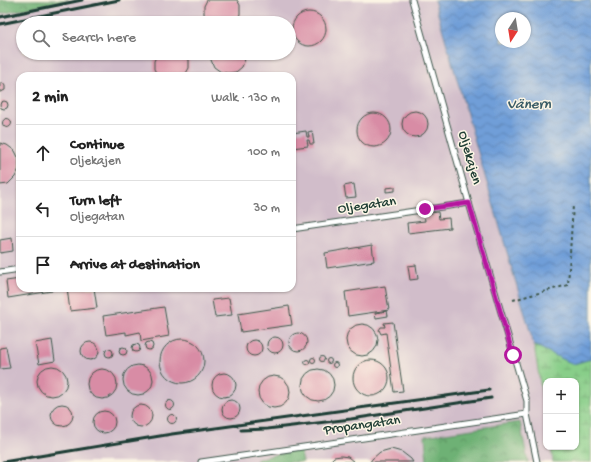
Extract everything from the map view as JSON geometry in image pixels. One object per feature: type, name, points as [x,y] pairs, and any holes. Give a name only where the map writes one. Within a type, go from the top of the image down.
[{"type":"lane","name":"Oljekajen","points":[[412,0],[526,401],[527,414],[537,462]]},
{"type":"lane","name":"Oljegatan","points":[[296,228],[469,203]]},
{"type":"lane","points":[[0,272],[16,270]]},
{"type":"lane","name":"Propangatan","points":[[201,462],[527,414]]},
{"type":"path","points":[[513,300],[568,285],[573,205]]},
{"type":"shaded area","points":[[0,0],[434,0],[534,345],[543,401],[543,450],[551,450],[553,462],[0,462]]},
{"type":"green space","points":[[0,0],[69,0],[0,14]]},
{"type":"green space","points":[[534,345],[573,364],[591,359],[591,462],[553,462],[551,450],[579,450],[579,378],[543,378],[543,401]]},
{"type":"green space","points":[[520,422],[528,462],[427,462],[425,436]]},
{"type":"green space","points":[[300,449],[303,462],[257,462],[257,459]]},
{"type":"water","name":"Vänern","points":[[434,0],[591,0],[591,359],[573,364],[534,345]]},
{"type":"building","points":[[207,0],[237,0],[240,5],[240,14],[239,16],[205,16],[204,6]]},
{"type":"building","points":[[309,12],[318,15],[323,20],[326,29],[323,38],[318,43],[309,46],[300,43],[296,40],[296,18],[300,15]]},
{"type":"building","points":[[189,60],[189,68],[187,72],[156,72],[154,69],[154,61]]},
{"type":"building","points":[[211,60],[245,60],[242,67],[236,72],[221,72],[214,67]]},
{"type":"building","points":[[0,83],[3,83],[5,86],[5,90],[1,92],[0,92]]},
{"type":"building","points":[[2,101],[6,101],[8,105],[6,109],[2,109],[0,107],[0,103]]},
{"type":"building","points":[[415,111],[424,115],[428,124],[424,133],[415,137],[406,133],[402,124],[406,115]]},
{"type":"building","points":[[371,113],[377,113],[381,114],[388,120],[391,130],[390,137],[384,144],[377,147],[371,147],[367,146],[360,140],[357,133],[357,127],[358,123],[364,116]]},
{"type":"building","points":[[5,119],[9,119],[11,123],[9,127],[5,127],[3,125],[3,121]]},
{"type":"building","points":[[306,131],[307,137],[309,137],[308,132],[312,131],[314,144],[310,144],[309,140],[307,140],[308,146],[296,148],[296,132]]},
{"type":"building","points":[[0,143],[7,145],[16,153],[16,175],[8,184],[0,185]]},
{"type":"building","points":[[354,184],[356,197],[346,198],[344,186]]},
{"type":"building","points":[[395,187],[395,191],[386,192],[386,188]]},
{"type":"building","points":[[438,212],[439,219],[449,218],[450,228],[408,233],[407,223],[425,221],[424,214]]},
{"type":"building","points":[[12,238],[13,251],[0,253],[0,240]]},
{"type":"building","points":[[372,245],[374,261],[327,268],[325,253]]},
{"type":"building","points":[[416,265],[418,279],[410,280],[408,266]]},
{"type":"building","points":[[16,280],[16,292],[46,292],[8,298],[6,281]]},
{"type":"building","points":[[385,286],[389,310],[348,316],[345,292]]},
{"type":"building","points":[[68,292],[95,292],[97,308],[70,311]]},
{"type":"building","points":[[229,298],[232,315],[215,317],[212,300]]},
{"type":"building","points":[[289,306],[292,325],[241,332],[238,314]]},
{"type":"building","points":[[164,307],[169,336],[141,341],[140,332],[126,335],[126,332],[106,335],[103,316]]},
{"type":"building","points":[[387,311],[388,316],[376,318],[375,313]]},
{"type":"building","points":[[393,322],[403,391],[394,392],[386,333],[381,334],[379,330],[381,327],[385,327],[384,323]]},
{"type":"building","points":[[359,324],[365,324],[375,331],[378,340],[377,346],[371,353],[365,356],[359,356],[349,349],[346,343],[346,337],[353,327]]},
{"type":"building","points":[[294,333],[302,333],[307,338],[305,349],[302,351],[294,351],[289,346],[289,338]]},
{"type":"building","points":[[275,337],[282,342],[283,345],[278,352],[275,353],[268,348],[267,345],[272,338]]},
{"type":"building","points":[[178,339],[186,339],[198,345],[204,357],[204,365],[198,377],[186,383],[178,383],[166,377],[160,365],[160,357],[166,345]]},
{"type":"building","points":[[52,340],[55,361],[39,364],[35,343]]},
{"type":"building","points":[[254,340],[261,345],[262,348],[257,355],[254,356],[247,351],[246,348],[251,341]]},
{"type":"building","points":[[90,342],[96,345],[99,351],[96,357],[90,360],[84,357],[81,351],[84,345]]},
{"type":"building","points":[[149,342],[152,343],[152,349],[149,350],[146,349],[145,346],[146,343]]},
{"type":"building","points":[[136,344],[139,345],[139,351],[136,352],[133,351],[132,348],[133,345]]},
{"type":"building","points":[[6,347],[10,368],[0,369],[0,348]]},
{"type":"building","points":[[123,347],[126,348],[126,354],[123,355],[120,354],[119,351],[120,348]]},
{"type":"building","points":[[109,349],[112,350],[112,356],[109,357],[106,356],[105,353],[106,350]]},
{"type":"building","points":[[320,357],[324,357],[324,361],[320,361]]},
{"type":"building","points":[[311,358],[315,358],[315,362],[311,362]]},
{"type":"building","points":[[327,359],[331,359],[331,363],[327,363]]},
{"type":"building","points":[[305,360],[309,360],[309,364],[305,364]]},
{"type":"building","points":[[375,360],[384,365],[388,371],[388,385],[384,391],[375,396],[367,396],[358,391],[354,385],[353,374],[358,365],[364,361]]},
{"type":"building","points":[[333,363],[337,363],[337,367],[333,367]]},
{"type":"building","points":[[138,365],[149,369],[153,380],[149,391],[138,395],[127,391],[123,380],[127,369]]},
{"type":"building","points":[[52,366],[63,370],[67,381],[63,392],[52,396],[41,392],[37,381],[41,370]]},
{"type":"building","points":[[102,369],[113,373],[117,384],[113,395],[102,399],[91,395],[87,384],[91,373]]},
{"type":"building","points":[[315,369],[321,369],[330,373],[334,385],[330,397],[321,401],[315,401],[306,397],[302,388],[302,382],[306,373]]},
{"type":"building","points":[[224,373],[232,377],[236,385],[232,393],[224,397],[216,393],[212,385],[216,377]]},
{"type":"building","points":[[271,376],[277,376],[286,380],[290,392],[286,404],[277,408],[271,408],[262,404],[258,395],[258,389],[262,380]]},
{"type":"building","points":[[170,400],[175,405],[170,410],[165,405]]},
{"type":"building","points":[[231,400],[237,403],[240,409],[237,415],[231,418],[225,415],[222,409],[225,403]]},
{"type":"building","points":[[62,404],[70,407],[73,415],[70,423],[62,426],[54,423],[51,415],[54,407]]},
{"type":"building","points":[[141,405],[145,406],[151,412],[151,420],[145,426],[141,427],[137,426],[131,420],[130,416],[131,412],[137,406]]},
{"type":"building","points":[[104,411],[108,412],[114,418],[114,426],[108,432],[104,433],[100,432],[94,426],[93,422],[94,418],[100,412]]},
{"type":"building","points":[[172,414],[177,419],[172,424],[167,419]]},
{"type":"building","points":[[391,449],[402,452],[413,462],[370,462],[380,452]]},
{"type":"building","points":[[334,457],[348,457],[354,462],[329,462]]},
{"type":"railway","points":[[0,17],[82,0]]},
{"type":"railway","points":[[40,16],[119,0]]},
{"type":"railway","points":[[0,24],[16,21]]},
{"type":"railway","points":[[3,462],[172,434],[489,390]]},
{"type":"railway","points":[[241,430],[267,429],[351,419],[491,398]]},
{"type":"route","points":[[425,209],[469,203],[513,355]]}]
